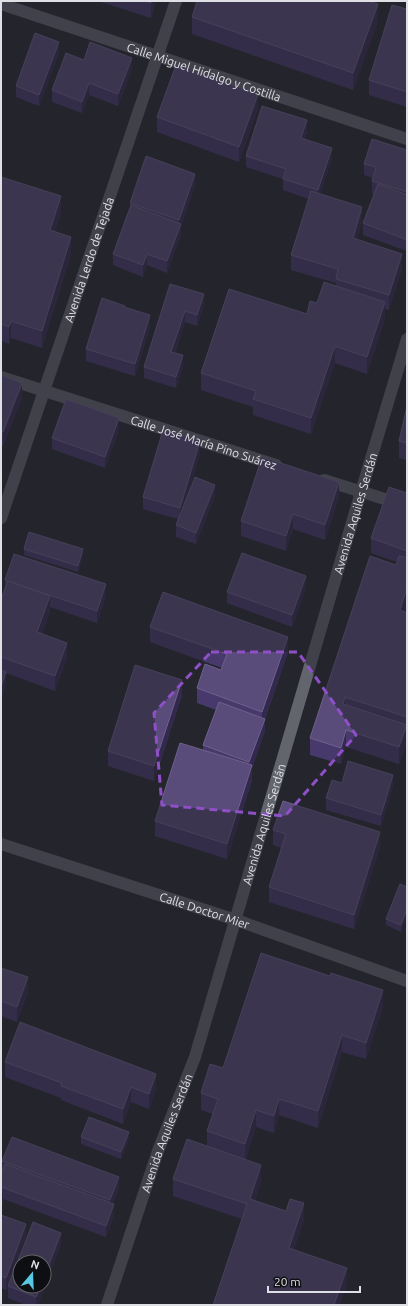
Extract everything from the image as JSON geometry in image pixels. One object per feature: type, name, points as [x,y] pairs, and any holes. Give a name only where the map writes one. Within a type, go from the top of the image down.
[{"type":"street","name":"Avenida Lerdo de Tejada","points":[[1,518],[176,1]]},
{"type":"street","name":"Calle Miguel Hidalgo y Costilla","points":[[1,4],[407,139]]},
{"type":"street","name":"Avenida Aquiles Serdán","points":[[107,1305],[158,1151],[195,1057],[407,339]]},
{"type":"street","name":"Calle José María Pino Suárez","points":[[1,378],[285,468]]},
{"type":"street","points":[[316,477],[407,506]]},
{"type":"street","name":"Calle Doctor Mier","points":[[1,844],[236,920],[407,981]]},
{"type":"highlighted area","points":[[211,652],[298,652],[356,735],[285,816],[162,805],[154,713]]},
{"type":"building","points":[[197,1],[368,1],[378,4],[353,73],[192,17]]},
{"type":"building","points":[[392,5],[407,9],[407,92],[369,80]]},
{"type":"building","points":[[35,33],[59,42],[39,95],[16,86]]},
{"type":"building","points":[[90,42],[132,58],[118,94],[89,83],[82,102],[52,90],[66,53],[84,60]]},
{"type":"building","points":[[176,65],[258,94],[239,147],[157,117]]},
{"type":"building","points":[[262,106],[307,120],[301,138],[332,148],[318,190],[283,179],[286,169],[246,156]]},
{"type":"building","points":[[372,139],[407,150],[407,192],[372,181],[376,167],[364,164]]},
{"type":"building","points":[[146,156],[195,174],[179,220],[130,203]]},
{"type":"building","points":[[1,177],[61,196],[50,230],[71,237],[42,331],[11,321],[9,327],[1,324]]},
{"type":"building","points":[[378,184],[407,195],[407,240],[363,223]]},
{"type":"building","points":[[311,191],[362,207],[353,238],[402,254],[389,295],[336,279],[338,269],[291,255]]},
{"type":"building","points":[[131,205],[181,224],[167,261],[147,254],[143,265],[113,254]]},
{"type":"building","points":[[324,282],[385,302],[367,357],[335,346],[311,418],[253,399],[256,391],[201,373],[229,289],[307,314],[310,301],[317,303]]},
{"type":"building","points":[[170,284],[204,294],[197,315],[185,311],[171,352],[183,355],[176,377],[144,367]]},
{"type":"building","points":[[102,298],[150,315],[135,364],[86,349]]},
{"type":"building","points":[[1,375],[22,383],[3,432],[1,431]]},
{"type":"building","points":[[66,399],[119,418],[105,457],[52,438]]},
{"type":"building","points":[[407,406],[407,443],[399,441]]},
{"type":"building","points":[[163,430],[200,441],[180,508],[143,497]]},
{"type":"building","points":[[262,457],[339,482],[325,525],[293,514],[286,536],[241,521]]},
{"type":"building","points":[[195,477],[215,485],[196,533],[176,525]]},
{"type":"building","points":[[389,487],[407,493],[407,551],[371,538]]},
{"type":"building","points":[[29,532],[83,549],[78,566],[24,549]]},
{"type":"building","points":[[242,553],[306,576],[292,615],[227,592]]},
{"type":"building","points":[[14,554],[106,584],[97,611],[5,580]]},
{"type":"building","points":[[370,556],[396,565],[399,556],[407,558],[407,591],[400,610],[407,613],[407,717],[345,697],[343,704],[407,725],[399,747],[346,730],[341,748],[310,738]]},
{"type":"building","points":[[8,581],[50,596],[37,632],[67,643],[55,676],[1,657],[1,599]]},
{"type":"building","points":[[163,592],[288,637],[262,712],[197,688],[205,664],[221,670],[227,654],[150,627]]},
{"type":"building","points":[[135,665],[182,680],[154,766],[108,751]]},
{"type":"building","points":[[1,670],[6,672],[1,687]]},
{"type":"building","points":[[219,702],[265,719],[249,762],[203,745]]},
{"type":"building","points":[[180,743],[252,765],[227,844],[155,821]]},
{"type":"building","points":[[348,761],[393,775],[381,815],[326,798],[332,780],[342,783]]},
{"type":"building","points":[[283,801],[380,832],[354,915],[269,887],[286,834],[273,830]]},
{"type":"building","points":[[400,884],[407,887],[407,909],[401,925],[386,919]]},
{"type":"building","points":[[261,953],[330,976],[331,973],[383,990],[366,1043],[342,1035],[318,1111],[279,1099],[274,1116],[256,1110],[245,1144],[207,1131],[218,1099],[201,1093],[210,1064],[223,1068]]},
{"type":"building","points":[[1,968],[28,977],[17,1007],[1,1001]]},
{"type":"building","points":[[20,1022],[156,1074],[149,1094],[131,1087],[123,1109],[61,1086],[62,1083],[5,1062]]},
{"type":"building","points":[[89,1117],[129,1132],[121,1152],[81,1137]]},
{"type":"building","points":[[12,1137],[119,1177],[110,1200],[2,1161]]},
{"type":"building","points":[[187,1139],[261,1165],[250,1199],[286,1211],[290,1199],[304,1203],[289,1248],[347,1268],[334,1305],[213,1305],[247,1204],[173,1179]]},
{"type":"building","points":[[5,1164],[114,1204],[106,1226],[1,1187],[1,1175]]},
{"type":"building","points":[[1,1215],[26,1224],[15,1254],[12,1254],[12,1262],[6,1278],[1,1276]]},
{"type":"building","points":[[33,1222],[61,1233],[52,1257],[52,1254],[20,1254]]},
{"type":"building","points":[[12,1276],[12,1288],[8,1286]]},
{"type":"building","points":[[28,1294],[37,1294],[36,1297]]}]
